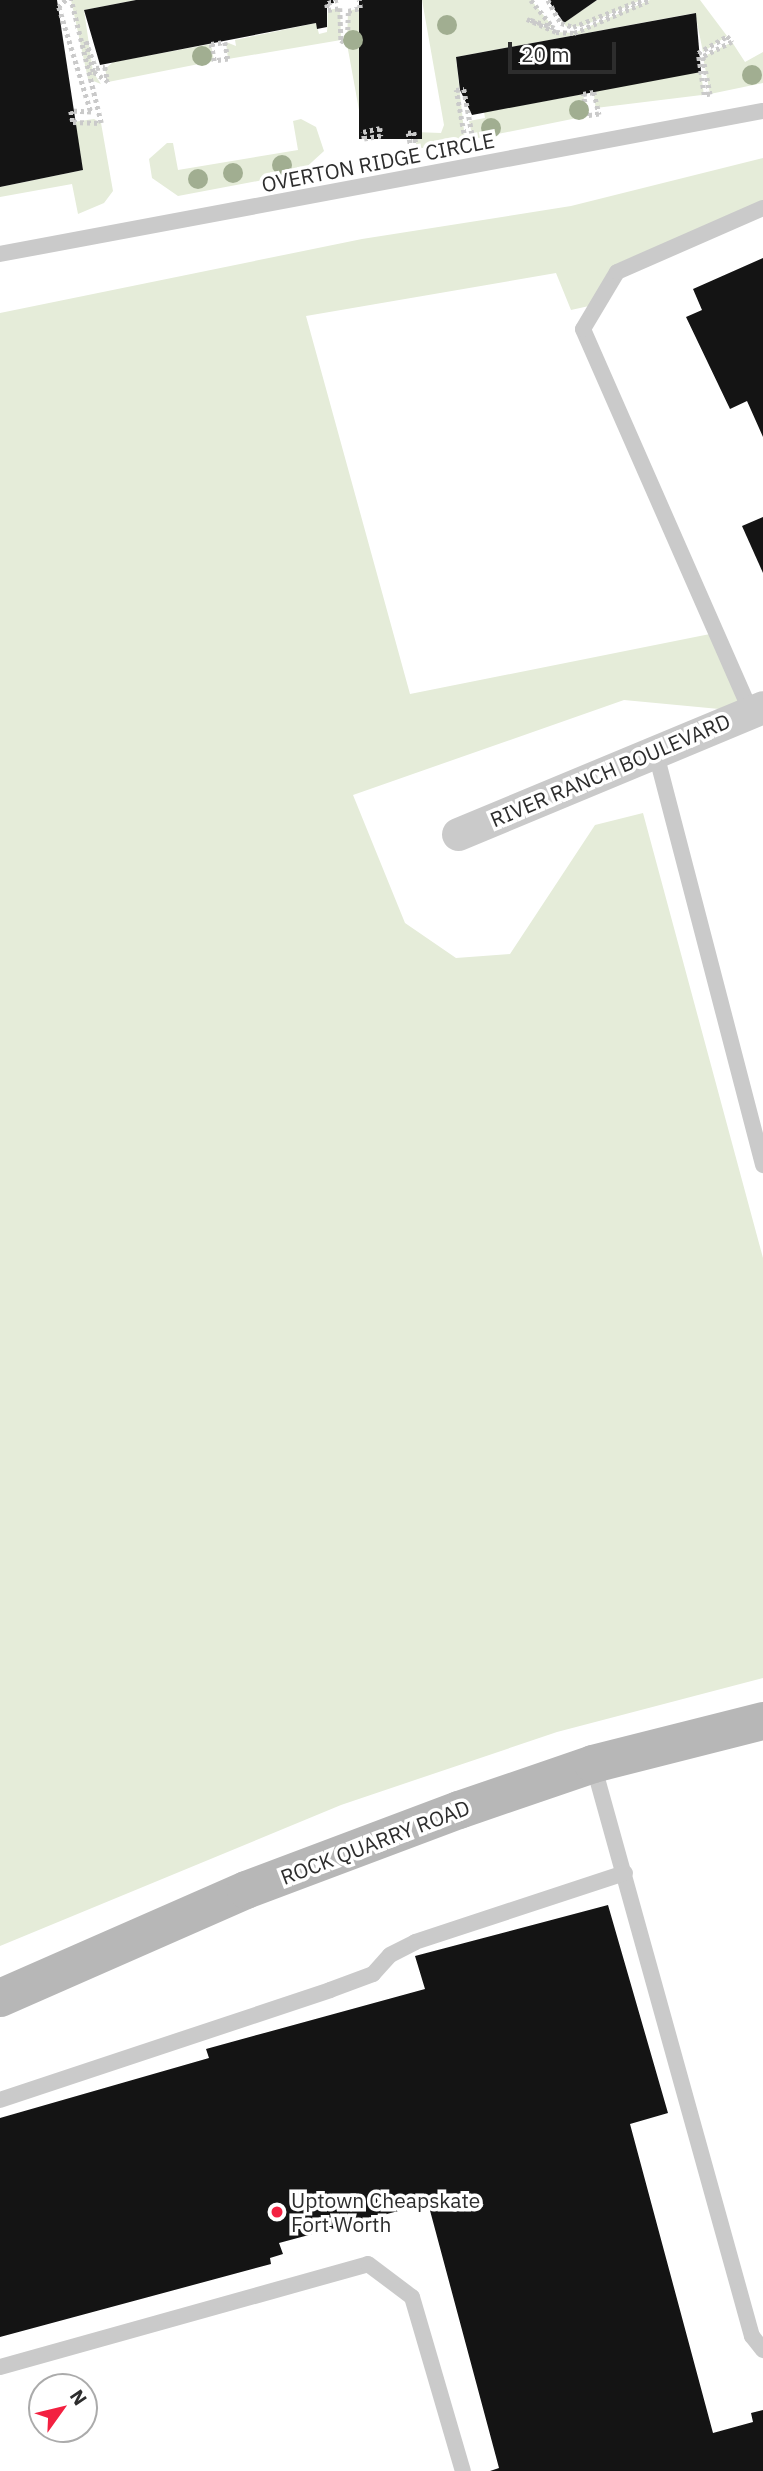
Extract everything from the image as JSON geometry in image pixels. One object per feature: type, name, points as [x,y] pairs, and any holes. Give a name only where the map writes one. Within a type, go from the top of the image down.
[{"type":"street","name":"RIVER RANCH BOULEVARD","points":[[458,834],[757,709]]},
{"type":"street","name":"ROCK QUARRY ROAD","points":[[0,1998],[246,1890],[593,1764],[763,1721]]},
{"type":"lane","name":"OVERTON RIDGE CIRCLE","points":[[0,254],[763,111]]},
{"type":"lane","points":[[757,709],[583,329],[617,272],[763,208]]},
{"type":"lane","points":[[655,750],[763,1165]]},
{"type":"lane","points":[[593,1764],[752,2336],[763,2350]]},
{"type":"lane","points":[[0,2100],[330,1990],[373,1974],[390,1955],[415,1942],[625,1873]]},
{"type":"lane","points":[[0,2367],[368,2264],[412,2297],[463,2471]]},
{"type":"path","points":[[68,0],[101,123],[73,122],[71,111],[91,112],[59,7],[68,0]]},
{"type":"path","points":[[338,0],[327,4],[328,10],[340,8],[341,40],[347,44],[348,11],[360,8],[359,0]]},
{"type":"path","points":[[531,0],[554,28],[527,19],[567,33],[590,31],[650,0]]},
{"type":"path","points":[[548,0],[561,23],[573,27],[641,0]]},
{"type":"path","points":[[727,36],[732,42],[703,57],[710,94],[704,95],[698,54],[727,36]]},
{"type":"path","points":[[86,41],[96,68],[105,67],[108,82],[101,83],[86,41]]},
{"type":"path","points":[[225,42],[228,59],[214,61],[211,44],[225,42]]},
{"type":"path","points":[[82,67],[90,88]]},
{"type":"path","points":[[464,89],[472,139],[465,140],[456,90],[464,89]]},
{"type":"path","points":[[594,92],[599,114],[587,116],[583,94],[594,92]]},
{"type":"green space","points":[[71,0],[136,0],[84,10],[93,72],[101,84],[88,79]]},
{"type":"green space","points":[[422,0],[531,0],[554,28],[527,19],[556,32],[574,33],[650,0],[700,0],[727,36],[703,52],[695,13],[456,57],[465,140],[417,149],[414,132],[441,133],[444,125]]},
{"type":"green space","points":[[597,0],[641,0],[583,26],[567,27],[558,18],[564,23]]},
{"type":"green space","points":[[340,8],[341,40],[228,59],[226,42],[236,46],[235,40],[316,23],[319,34],[327,32],[328,10]]},
{"type":"green space","points":[[360,8],[380,128],[363,132],[347,44],[348,11]]},
{"type":"green space","points":[[732,42],[745,62],[763,52],[763,83],[710,94],[703,57]]},
{"type":"green space","points":[[211,44],[214,61],[108,82],[105,69],[113,62]]},
{"type":"green space","points":[[701,72],[704,95],[596,108],[593,85]]},
{"type":"green space","points":[[583,94],[587,116],[473,139],[469,121],[485,118],[484,112]]},
{"type":"green space","points":[[94,119],[101,123],[113,191],[104,203],[78,214],[72,184],[0,197],[0,187],[83,170],[73,122]]},
{"type":"green space","points":[[301,119],[316,127],[324,151],[300,173],[178,196],[152,178],[149,159],[167,143],[173,143],[178,170],[298,150],[293,121]]},
{"type":"green space","points":[[763,158],[763,208],[617,272],[598,304],[571,310],[556,273],[306,316],[410,694],[715,633],[751,712],[624,700],[353,795],[405,923],[456,958],[510,954],[595,825],[643,813],[763,1258],[763,1678],[557,1732],[341,1805],[0,1946],[0,313],[362,239],[571,206]]},
{"type":"building","points":[[0,0],[57,0],[83,170],[0,187]]},
{"type":"building","points":[[136,0],[333,0],[334,3],[327,4],[327,27],[317,29],[316,23],[100,65],[84,10]]},
{"type":"building","points":[[359,0],[422,0],[422,139],[359,139]]},
{"type":"building","points":[[548,0],[597,0],[564,23]]},
{"type":"building","points":[[696,13],[701,72],[472,115],[460,90],[456,57]]},
{"type":"building","points":[[763,258],[763,437],[747,401],[730,409],[686,317],[702,310],[693,289]]},
{"type":"building","points":[[763,517],[763,573],[742,526]]},
{"type":"building","points":[[608,1905],[668,2113],[630,2124],[713,2433],[753,2422],[751,2413],[763,2410],[763,2471],[490,2471],[499,2468],[428,2203],[279,2243],[283,2254],[270,2258],[271,2264],[0,2337],[0,2118],[209,2058],[206,2049],[425,1989],[415,1956]]},
{"type":"place","name":"Uptown Cheapskate Fort Worth","points":[[277,2212]]}]
